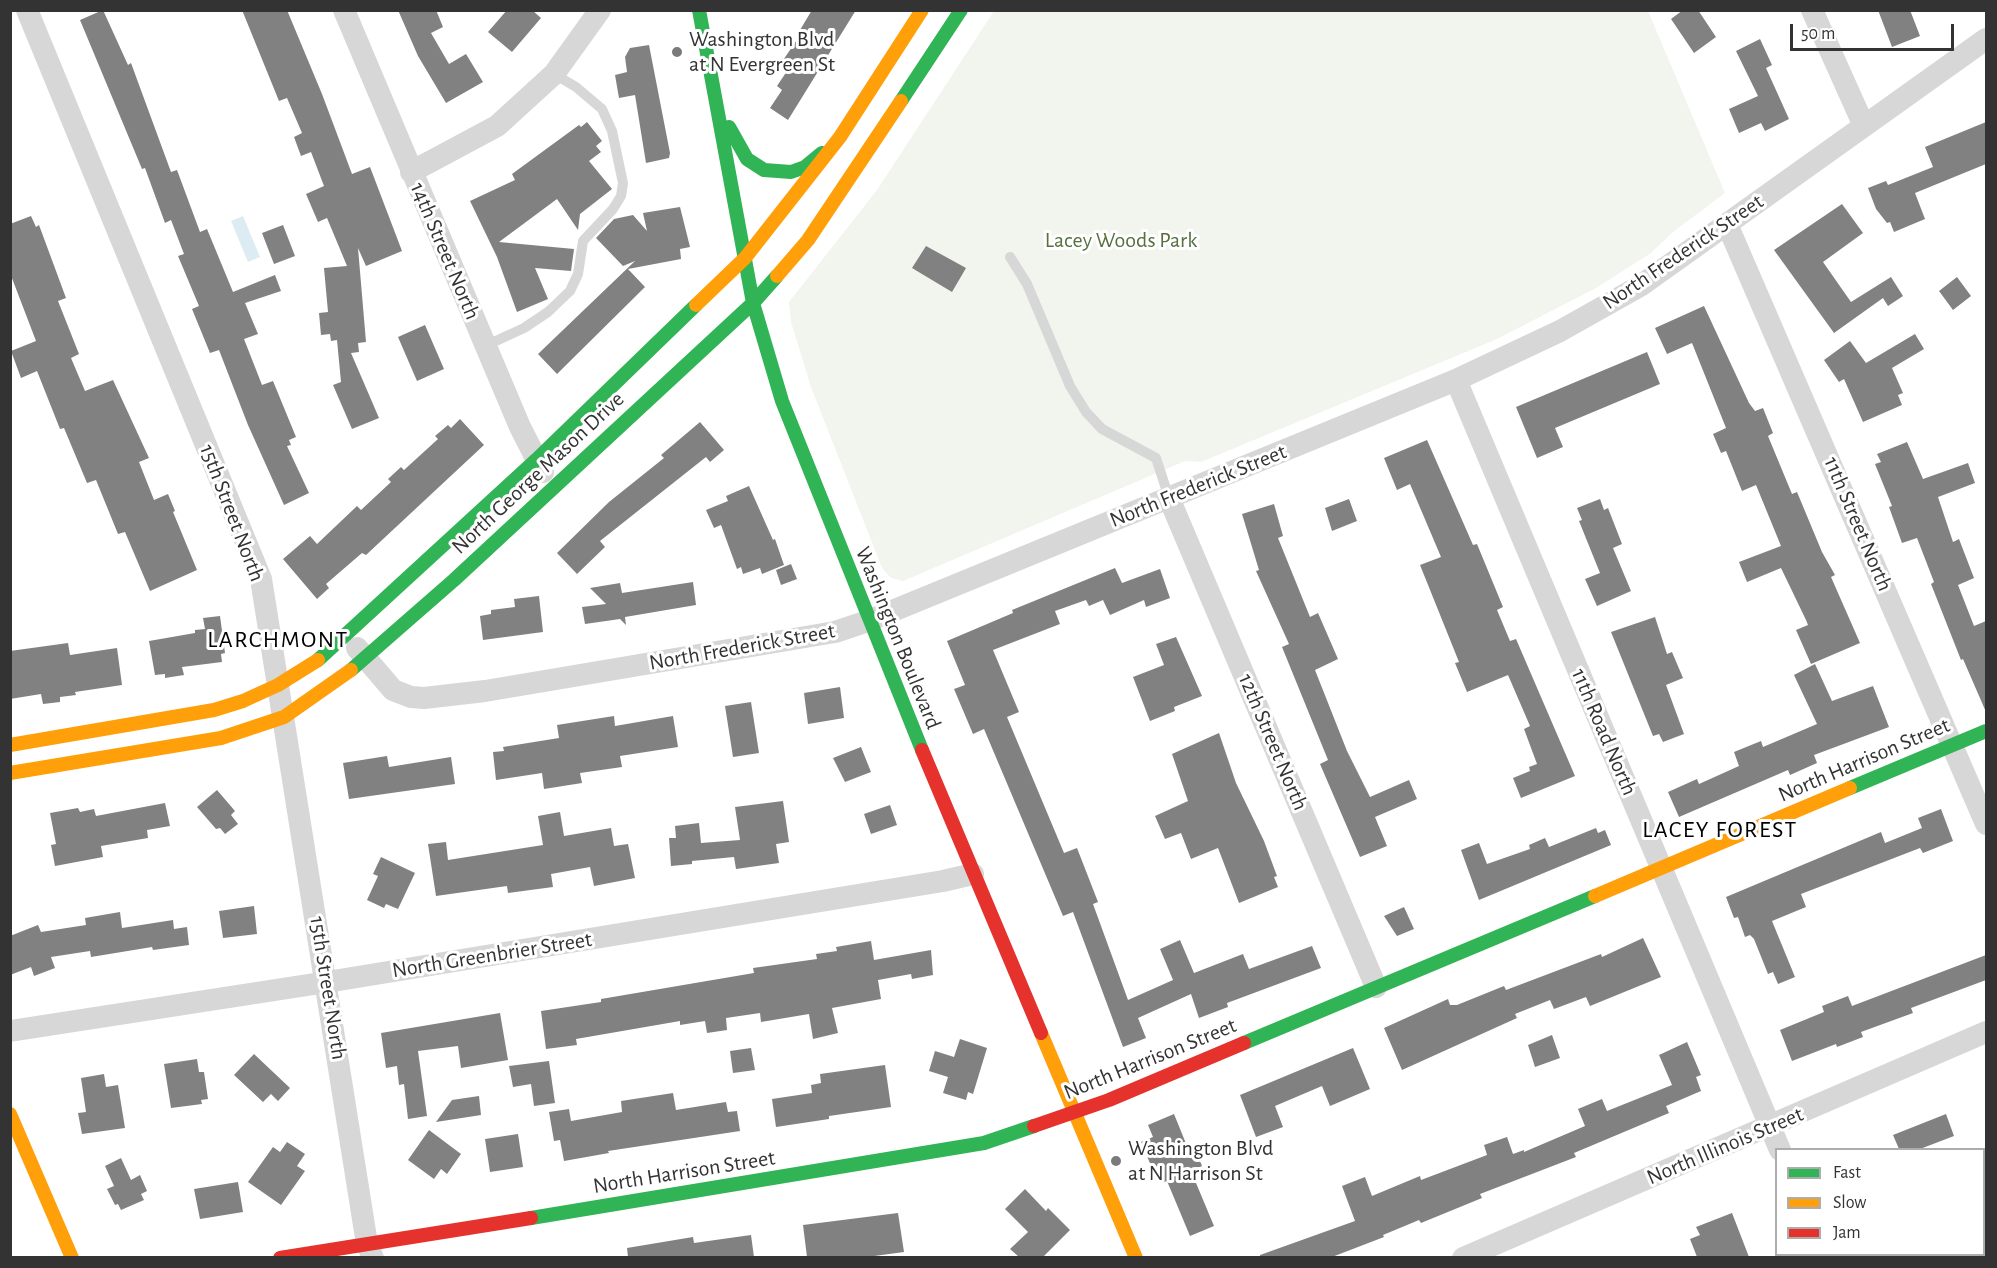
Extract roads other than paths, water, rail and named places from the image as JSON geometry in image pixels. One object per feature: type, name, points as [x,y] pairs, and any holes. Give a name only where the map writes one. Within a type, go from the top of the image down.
[{"type":"main road","name":"Washington Boulevard","points":[[699,10],[753,303],[782,401],[868,621],[1136,1257]]},
{"type":"main road","name":"North George Mason Drive","points":[[10,745],[185,717],[243,701],[278,685],[327,654],[536,460],[745,258],[840,137],[922,10]]},
{"type":"main road","name":"North George Mason Drive","points":[[10,773],[196,744],[251,730],[284,717],[342,678],[553,488],[753,303],[808,240],[961,10]]},
{"type":"main road","points":[[715,92],[735,138],[747,159],[757,168],[780,173],[805,167],[840,137]]},
{"type":"main road","name":"North Harrison Street","points":[[280,1257],[370,1251],[984,1143],[1075,1113],[1661,870],[1986,731]]},
{"type":"main road","points":[[10,1114],[72,1257]]},
{"type":"street","name":"15th Street North","points":[[27,10],[261,579],[370,1251]]},
{"type":"street","name":"14th Street North","points":[[344,10],[485,346],[536,460],[553,488]]},
{"type":"street","points":[[411,172],[497,126],[554,74],[600,10]]},
{"type":"street","points":[[1812,10],[1864,126]]},
{"type":"street","name":"North Frederick Street","points":[[348,636],[393,690],[411,697],[430,698],[836,632],[868,621],[1456,380],[1560,331],[1640,286],[1986,39]]},
{"type":"street","name":"11th Street North","points":[[1727,224],[1954,745],[1986,824]]},
{"type":"street","name":"11th Road North","points":[[1456,380],[1780,1148]]},
{"type":"street","name":"12th Street North","points":[[1170,498],[1376,987]]},
{"type":"street","name":"North Greenbrier Street","points":[[10,1031],[327,982],[943,881],[973,874]]},
{"type":"street","name":"North Illinois Street","points":[[1463,1257],[1770,1127],[1986,1032]]},
{"type":"lane","points":[[485,346],[524,328],[548,312],[570,291],[578,274],[583,241],[613,209],[621,196],[622,183],[612,131],[602,109],[576,87],[554,74]]},
{"type":"lane","points":[[1010,257],[1027,285],[1070,387],[1086,412],[1102,429],[1156,458],[1170,498]]},
{"type":"place","name":"Washington Blvd at N Evergreen St","points":[[677,52]]},
{"type":"place","name":"Washington Blvd at N Harrison St","points":[[1116,1161]]},
{"type":"district","name":"LARCHMONT","points":[[278,640]]},
{"type":"district","name":"LACEY FOREST","points":[[1720,830]]},
{"type":"park label","name":"Lacey Woods Park","points":[[1121,240]]}]
